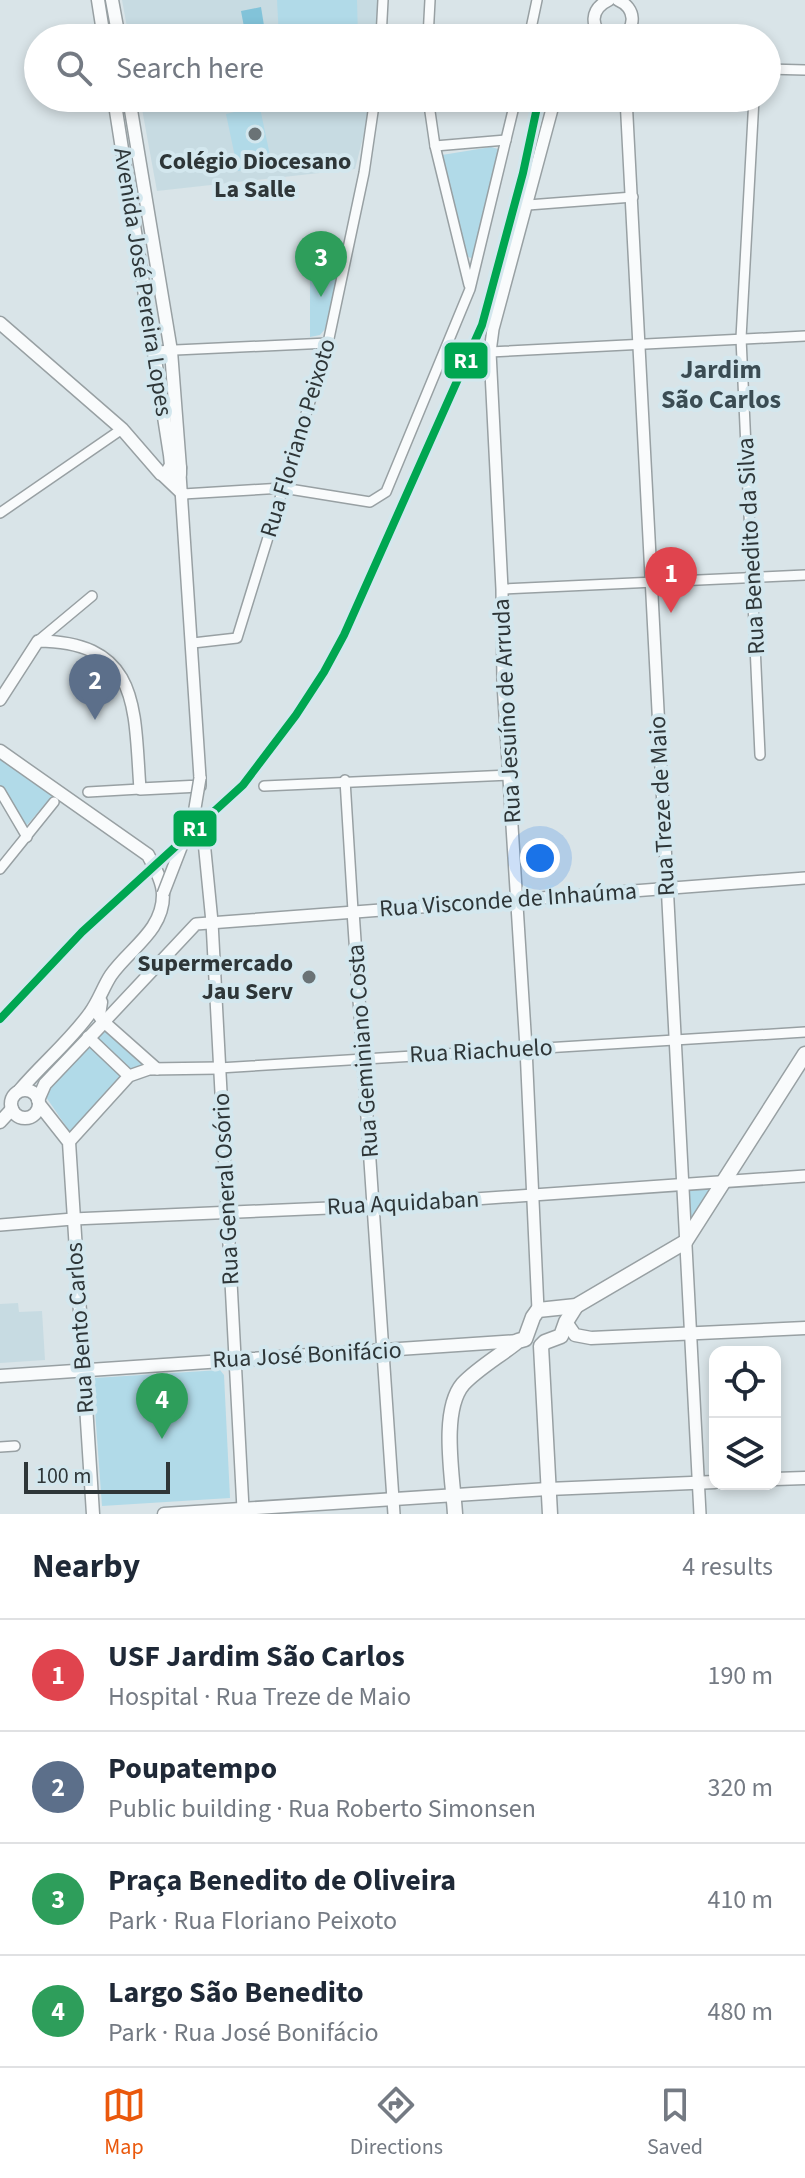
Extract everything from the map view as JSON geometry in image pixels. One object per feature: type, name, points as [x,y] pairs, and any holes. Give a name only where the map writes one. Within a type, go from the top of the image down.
[{"type":"main road","points":[[98,0],[102,24]]},
{"type":"main road","points":[[101,15],[114,7]]},
{"type":"main road","name":"Avenida José Pereira Lopes","points":[[116,112],[172,471]]},
{"type":"main road","name":"Avenida José Pereira Lopes","points":[[131,112],[171,351],[172,471]]},
{"type":"main road","points":[[0,323],[122,429],[149,460],[172,471],[183,494]]},
{"type":"main road","points":[[0,751],[148,855],[157,871],[163,894],[160,911],[148,934],[109,978],[92,1011],[13,1095],[12,1109],[0,1122]]},
{"type":"main road","points":[[12,1109],[18,1116],[27,1118],[36,1113],[45,1084],[104,1022],[99,1011],[109,978]]},
{"type":"main road","points":[[455,1514],[450,1411],[465,1382],[518,1341],[525,1339],[538,1310],[576,1306],[685,1242],[805,1054]]},
{"type":"main road","points":[[784,1088],[805,1066]]},
{"type":"main road","points":[[20,1090],[29,1090],[69,1142]]},
{"type":"main road","name":"Rua Bento Carlos","points":[[69,1142],[93,1514]]},
{"type":"main road","points":[[550,1514],[541,1346],[561,1336],[576,1306]]},
{"type":"main road","points":[[554,1310],[563,1314],[575,1335],[591,1338],[805,1328]]},
{"type":"main road","name":"Rua José Bonifácio","points":[[0,1376],[518,1341]]},
{"type":"main road","points":[[781,1479],[805,1478]]},
{"type":"main road","points":[[164,1514],[548,1489],[709,1482]]},
{"type":"street","points":[[382,24],[383,0]]},
{"type":"street","points":[[429,24],[430,0]]},
{"type":"street","points":[[532,24],[537,0]]},
{"type":"street","points":[[618,0],[632,12],[632,24]]},
{"type":"street","points":[[594,24],[594,13],[604,1]]},
{"type":"street","points":[[781,69],[805,70]]},
{"type":"street","name":"Rua Floriano Peixoto","points":[[193,643],[237,638],[328,343],[364,173],[373,112]]},
{"type":"street","points":[[430,112],[435,146],[470,289]]},
{"type":"street","points":[[163,894],[194,814],[200,781],[183,494],[283,488],[370,502],[386,492],[470,289],[513,112]]},
{"type":"street","name":"Rua Jesuíno de Arruda","points":[[538,1310],[526,1048],[503,683],[502,589],[490,352],[493,329],[551,112]]},
{"type":"street","name":"Rua Treze de Maio","points":[[627,112],[700,1514]]},
{"type":"street","name":"Rua Benedito da Silva","points":[[753,112],[741,338],[760,755]]},
{"type":"street","points":[[435,146],[506,140]]},
{"type":"street","points":[[528,205],[633,197]]},
{"type":"street","points":[[490,352],[805,336]]},
{"type":"street","points":[[154,351],[328,343]]},
{"type":"street","points":[[0,513],[122,429]]},
{"type":"street","name":"Avenida José Pereira Lopes","points":[[172,471],[183,494]]},
{"type":"street","points":[[502,589],[805,575]]},
{"type":"street","points":[[0,700],[38,641],[92,596]]},
{"type":"street","points":[[38,641],[61,641],[85,647],[105,659],[119,674],[134,708],[140,789]]},
{"type":"street","points":[[264,786],[510,775]]},
{"type":"street","name":"Rua Geminiano Costa","points":[[345,780],[394,1514]]},
{"type":"street","points":[[88,792],[200,781]]},
{"type":"street","points":[[0,791],[27,837]]},
{"type":"street","points":[[0,869],[54,802]]},
{"type":"street","name":"Rua General Osório","points":[[204,841],[212,922],[243,1509]]},
{"type":"street","name":"Rua Visconde de Inhaúma","points":[[212,922],[805,878]]},
{"type":"street","points":[[157,1069],[104,1022],[196,924],[212,922]]},
{"type":"street","name":"Rua Riachuelo","points":[[129,1076],[149,1069],[219,1068],[805,1032]]},
{"type":"street","points":[[69,1142],[129,1076],[88,1037]]},
{"type":"street","name":"Rua Aquidaban","points":[[0,1225],[375,1206],[805,1176]]},
{"type":"street","points":[[0,1447],[15,1446]]},
{"type":"shaded area","points":[[122,0],[379,0],[379,24],[126,24]]},
{"type":"shaded area","points":[[277,0],[357,0],[358,24],[278,24]]},
{"type":"shaded area","points":[[261,7],[264,24],[243,24],[241,11]]},
{"type":"shaded area","name":"Colégio Diocesano La Salle","points":[[143,112],[369,112],[355,169],[157,191]]},
{"type":"shaded area","points":[[261,112],[272,165],[238,171],[226,114]]},
{"type":"shaded area","points":[[491,147],[498,149],[498,153],[474,256],[471,258],[466,256],[442,155]]},
{"type":"shaded area","points":[[310,264],[340,265],[325,329],[320,335],[310,337]]},
{"type":"shaded area","points":[[0,756],[54,794],[27,825],[22,822],[0,786]]},
{"type":"shaded area","points":[[106,1028],[145,1065],[132,1070],[98,1038]]},
{"type":"shaded area","points":[[87,1044],[122,1077],[70,1132],[46,1097],[47,1091]]},
{"type":"shaded area","points":[[726,1180],[685,1242],[681,1186]]},
{"type":"shaded area","points":[[18,1303],[19,1312],[42,1311],[45,1360],[0,1363],[0,1304]]},
{"type":"shaded area","points":[[220,1370],[224,1375],[230,1498],[102,1506],[95,1378]]},
{"type":"transit line","name":"R1","points":[[0,1019],[82,932],[243,785],[324,672],[344,635],[482,325],[536,112]]},
{"type":"place","name":"Colégio Diocesano La Salle","points":[[255,134]]},
{"type":"place","name":"Praça Benedito de Oliveira","points":[[321,297]]},
{"type":"place","name":"USF Jardim São Carlos","points":[[671,613]]},
{"type":"place","name":"Poupatempo","points":[[95,720]]},
{"type":"place","name":"Supermercado Jau Serv","points":[[309,977]]},
{"type":"place","name":"Largo São Benedito","points":[[162,1439]]},
{"type":"district","name":"Jardim São Carlos","points":[[721,384]]}]
